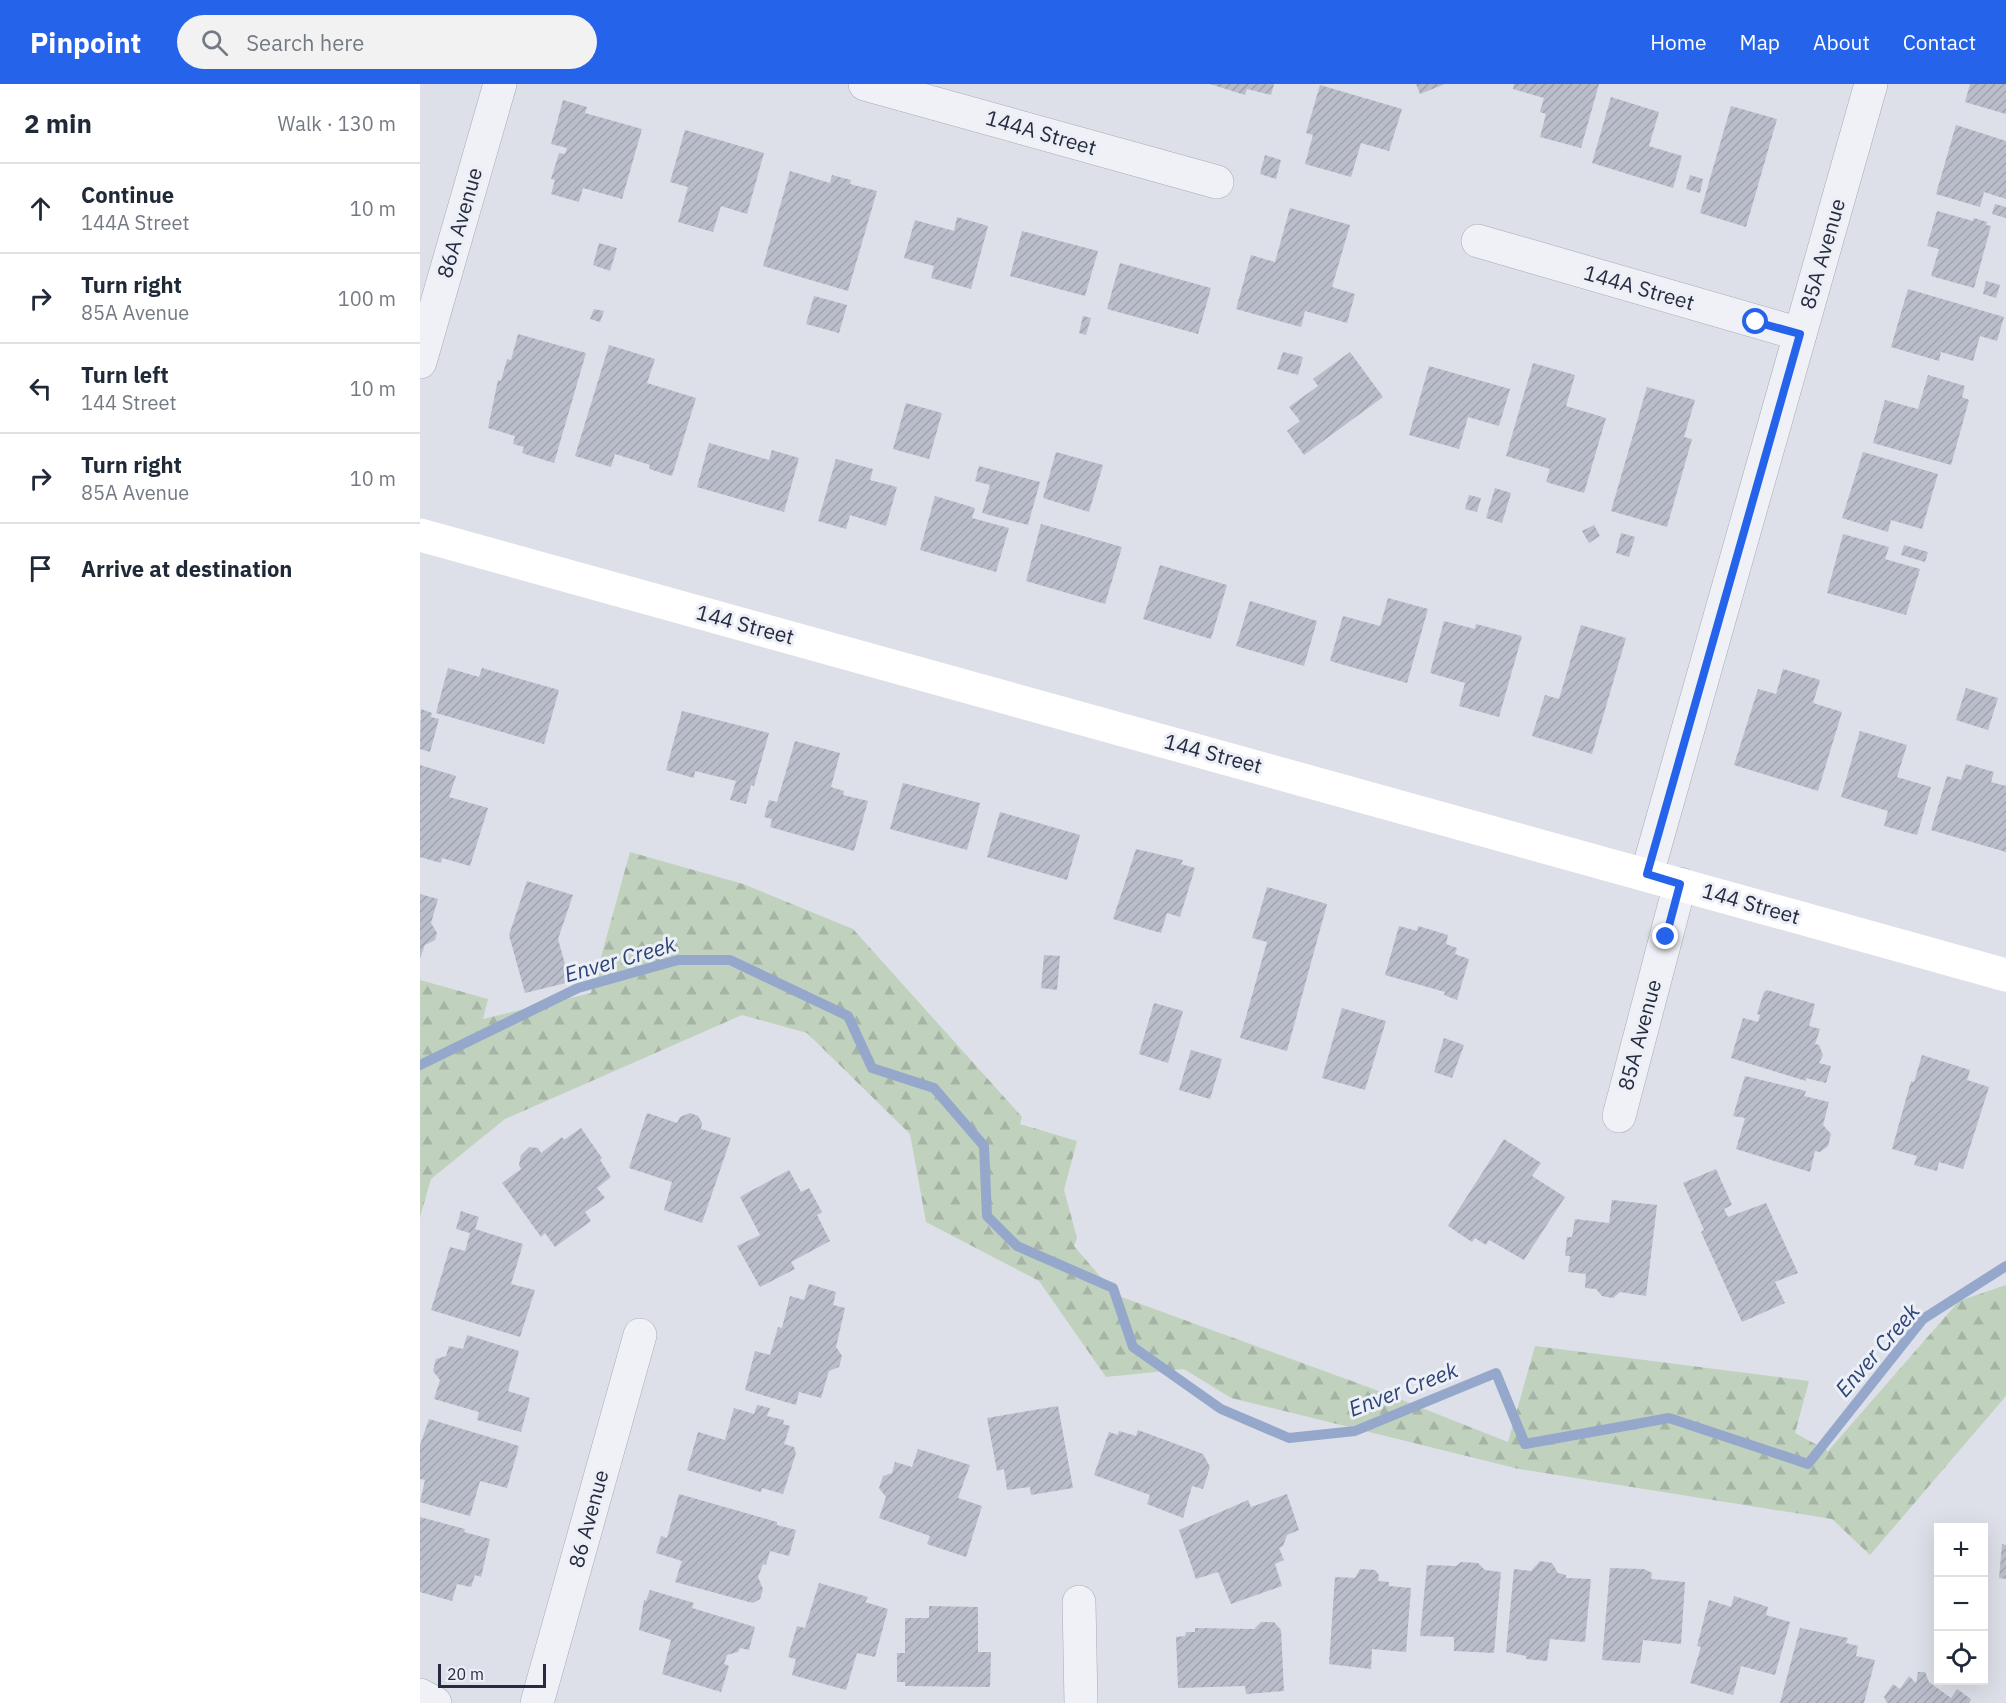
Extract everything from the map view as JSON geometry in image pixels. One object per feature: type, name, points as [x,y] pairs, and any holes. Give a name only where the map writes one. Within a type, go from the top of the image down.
[{"type":"main road","name":"144 Street","points":[[420,535],[2006,975]]},
{"type":"street","name":"86A Avenue","points":[[420,362],[500,84]]},
{"type":"street","name":"144A Street","points":[[865,84],[1217,182]]},
{"type":"street","name":"85A Avenue","points":[[1647,874],[1871,84]]},
{"type":"street","name":"144A Street","points":[[1478,241],[1800,334]]},
{"type":"street","name":"85A Avenue","points":[[1619,1116],[1680,884]]},
{"type":"street","name":"86 Avenue","points":[[537,1703],[640,1335]]},
{"type":"street","points":[[1079,1602],[1081,1703]]},
{"type":"street","points":[[420,1695],[435,1703]]},
{"type":"green space","points":[[630,852],[743,884],[853,929],[1022,1117],[1020,1124],[1077,1141],[1064,1190],[1077,1238],[1074,1246],[1116,1295],[1379,1391],[1508,1442],[1535,1346],[1809,1381],[1795,1433],[1828,1451],[1959,1301],[2006,1285],[2006,1396],[1870,1555],[1832,1519],[1519,1469],[1231,1398],[1184,1369],[1106,1377],[1039,1281],[926,1222],[910,1134],[807,1033],[742,1015],[505,1119],[431,1179],[420,1217],[420,980],[488,999],[483,1019],[591,993]]},
{"type":"building","points":[[1210,84],[1274,84],[1271,95],[1247,89],[1245,95]]},
{"type":"building","points":[[1416,84],[1445,84],[1420,94]]},
{"type":"building","points":[[1514,84],[1599,84],[1581,148],[1540,137],[1546,114],[1540,112],[1544,98],[1513,89]]},
{"type":"building","points":[[1970,84],[2006,84],[2006,114],[1965,102]]},
{"type":"building","points":[[1320,85],[1402,109],[1389,151],[1361,143],[1351,177],[1305,164],[1313,135],[1306,133]]},
{"type":"building","points":[[1611,97],[1659,112],[1649,146],[1682,156],[1673,188],[1592,163]]},
{"type":"building","points":[[563,100],[587,107],[585,113],[642,129],[622,199],[583,188],[579,202],[551,194],[555,180],[551,179],[559,153],[565,154],[567,148],[551,144]]},
{"type":"building","points":[[1731,106],[1777,119],[1746,227],[1700,213]]},
{"type":"building","points":[[1956,125],[2006,141],[2006,199],[1984,192],[1980,207],[1936,194]]},
{"type":"building","points":[[685,130],[764,153],[747,214],[721,206],[713,232],[678,222],[688,187],[670,182]]},
{"type":"building","points":[[1265,155],[1281,160],[1276,179],[1260,174]]},
{"type":"building","points":[[790,171],[830,183],[832,175],[851,180],[850,184],[877,191],[848,291],[763,266]]},
{"type":"building","points":[[1690,175],[1703,179],[1700,193],[1686,189]]},
{"type":"building","points":[[1995,204],[2006,207],[2006,218],[1992,214]]},
{"type":"building","points":[[1290,208],[1350,225],[1332,287],[1355,294],[1347,323],[1305,311],[1301,327],[1236,309],[1251,255],[1275,262]]},
{"type":"building","points":[[1937,211],[1973,221],[1974,218],[1987,222],[1986,225],[1991,226],[1974,288],[1931,276],[1939,249],[1927,246]]},
{"type":"building","points":[[957,217],[988,226],[971,289],[931,278],[934,266],[904,258],[915,220],[954,231]]},
{"type":"building","points":[[1022,231],[1098,251],[1085,296],[1010,276]]},
{"type":"building","points":[[599,243],[617,248],[610,271],[593,265]]},
{"type":"building","points":[[1120,263],[1211,288],[1198,334],[1107,309]]},
{"type":"building","points":[[1986,281],[2000,285],[1996,298],[1983,294]]},
{"type":"building","points":[[1908,289],[2004,317],[1997,341],[1980,336],[1973,361],[1941,352],[1939,361],[1891,347]]},
{"type":"building","points":[[814,296],[847,305],[839,333],[806,324]]},
{"type":"building","points":[[594,309],[604,311],[600,322],[590,319]]},
{"type":"building","points":[[1083,316],[1091,318],[1086,335],[1079,333]]},
{"type":"building","points":[[518,334],[586,353],[554,463],[522,453],[524,447],[513,444],[515,436],[488,428],[498,380],[501,381],[507,359],[511,360]]},
{"type":"building","points":[[609,345],[655,359],[647,383],[696,398],[672,476],[649,469],[650,465],[615,454],[611,467],[575,456]]},
{"type":"building","points":[[1283,352],[1303,357],[1298,375],[1277,369]]},
{"type":"building","points":[[1350,352],[1383,397],[1304,455],[1287,431],[1300,421],[1289,407],[1318,386],[1313,379]]},
{"type":"building","points":[[1533,363],[1575,375],[1566,406],[1606,418],[1584,493],[1546,482],[1550,469],[1506,456]]},
{"type":"building","points":[[1429,366],[1510,389],[1499,426],[1468,417],[1459,449],[1409,435]]},
{"type":"building","points":[[1928,375],[1965,386],[1962,397],[1969,400],[1951,465],[1873,443],[1885,400],[1918,409]]},
{"type":"building","points":[[1647,387],[1695,400],[1684,437],[1692,439],[1667,527],[1611,511]]},
{"type":"building","points":[[906,403],[942,413],[929,459],[893,449]]},
{"type":"building","points":[[709,443],[769,460],[772,450],[799,458],[784,512],[697,487]]},
{"type":"building","points":[[1056,452],[1103,465],[1089,512],[1043,498]]},
{"type":"building","points":[[1863,452],[1938,474],[1922,529],[1891,520],[1888,532],[1842,518]]},
{"type":"building","points":[[836,459],[873,469],[870,480],[897,487],[886,526],[850,515],[846,529],[818,521]]},
{"type":"building","points":[[979,466],[1040,482],[1028,525],[982,513],[990,485],[975,481]]},
{"type":"building","points":[[1495,488],[1511,493],[1502,523],[1486,518]]},
{"type":"building","points":[[1469,495],[1481,498],[1477,512],[1465,509]]},
{"type":"building","points":[[935,496],[975,508],[972,518],[1009,528],[996,572],[920,550]]},
{"type":"building","points":[[1041,524],[1122,547],[1105,604],[1026,581]]},
{"type":"building","points":[[1594,525],[1600,536],[1589,543],[1582,531]]},
{"type":"building","points":[[1621,533],[1635,537],[1629,557],[1616,553]]},
{"type":"building","points":[[1843,534],[1889,547],[1885,559],[1920,569],[1906,615],[1827,593]]},
{"type":"building","points":[[1904,545],[1928,552],[1925,562],[1901,555]]},
{"type":"building","points":[[1160,565],[1227,585],[1211,639],[1143,619]]},
{"type":"building","points":[[1388,598],[1428,609],[1407,683],[1330,661],[1343,616],[1380,626]]},
{"type":"building","points":[[1250,601],[1317,621],[1304,666],[1236,646]]},
{"type":"building","points":[[1444,621],[1475,629],[1476,624],[1522,636],[1499,717],[1459,706],[1465,683],[1430,673]]},
{"type":"building","points":[[1581,625],[1626,638],[1592,754],[1532,736],[1545,695],[1559,699]]},
{"type":"building","points":[[448,668],[479,677],[482,668],[559,690],[544,744],[436,713]]},
{"type":"building","points":[[1783,669],[1820,680],[1813,703],[1842,712],[1818,791],[1734,765],[1758,689],[1776,694]]},
{"type":"building","points":[[1966,688],[1998,698],[1988,730],[1956,720]]},
{"type":"building","points":[[421,709],[432,713],[431,717],[439,719],[430,752],[420,749]]},
{"type":"building","points":[[682,711],[769,733],[754,786],[751,785],[746,804],[730,800],[736,781],[695,771],[694,778],[666,770]]},
{"type":"building","points":[[1860,731],[1907,745],[1897,777],[1931,787],[1917,835],[1884,826],[1888,811],[1841,797]]},
{"type":"building","points":[[795,741],[840,753],[831,787],[844,791],[843,795],[868,801],[854,851],[770,827],[772,819],[764,817],[769,800],[777,802]]},
{"type":"building","points":[[1966,764],[1994,772],[1991,782],[2006,786],[2006,852],[1931,830],[1947,776],[1961,780]]},
{"type":"building","points":[[420,765],[456,776],[449,797],[488,808],[470,866],[442,858],[441,863],[420,857]]},
{"type":"building","points":[[903,783],[980,803],[967,850],[890,829]]},
{"type":"building","points":[[1000,812],[1080,835],[1067,880],[987,857]]},
{"type":"building","points":[[1136,849],[1183,860],[1181,864],[1195,868],[1180,917],[1167,913],[1161,933],[1113,919]]},
{"type":"building","points":[[527,881],[573,895],[558,939],[570,982],[525,993],[509,935]]},
{"type":"building","points":[[1267,887],[1327,904],[1287,1051],[1240,1038],[1267,942],[1252,938]]},
{"type":"building","points":[[420,894],[438,899],[431,923],[437,933],[435,940],[425,945],[420,958]]},
{"type":"building","points":[[1399,926],[1417,931],[1418,926],[1448,935],[1446,944],[1457,948],[1455,954],[1469,959],[1457,1000],[1444,995],[1445,992],[1385,975]]},
{"type":"building","points":[[1044,955],[1060,956],[1057,990],[1041,988]]},
{"type":"building","points":[[1767,990],[1815,1004],[1809,1026],[1820,1029],[1815,1044],[1819,1045],[1823,1055],[1819,1063],[1831,1066],[1826,1083],[1806,1078],[1806,1081],[1731,1058],[1743,1018],[1758,1022],[1760,1015],[1757,1014],[1764,992]]},
{"type":"building","points":[[1154,1003],[1183,1011],[1168,1063],[1139,1054]]},
{"type":"building","points":[[1342,1008],[1386,1021],[1365,1090],[1322,1078]]},
{"type":"building","points":[[1444,1038],[1464,1045],[1452,1078],[1434,1072]]},
{"type":"building","points":[[1191,1050],[1222,1059],[1210,1099],[1179,1090]]},
{"type":"building","points":[[1922,1055],[1970,1070],[1967,1080],[1989,1087],[1963,1169],[1939,1162],[1937,1171],[1914,1165],[1917,1156],[1892,1149],[1911,1081],[1914,1082]]},
{"type":"building","points":[[1745,1076],[1806,1091],[1804,1096],[1829,1102],[1823,1125],[1831,1134],[1828,1146],[1820,1152],[1815,1151],[1810,1172],[1736,1149],[1745,1118],[1733,1116]]},
{"type":"building","points":[[647,1113],[677,1123],[680,1117],[690,1113],[698,1116],[702,1123],[701,1129],[731,1138],[702,1223],[664,1210],[672,1182],[629,1168]]},
{"type":"building","points":[[581,1128],[602,1158],[600,1160],[611,1177],[597,1188],[605,1198],[585,1212],[591,1221],[555,1247],[545,1233],[541,1237],[502,1183],[521,1169],[519,1165],[521,1155],[529,1147],[538,1148],[541,1153],[562,1137],[564,1140]]},
{"type":"building","points":[[1504,1139],[1541,1163],[1532,1176],[1565,1197],[1524,1260],[1489,1240],[1486,1245],[1475,1238],[1472,1242],[1448,1226]]},
{"type":"building","points":[[1716,1169],[1732,1205],[1724,1209],[1728,1217],[1766,1203],[1798,1273],[1775,1282],[1785,1303],[1742,1322],[1701,1232],[1704,1230],[1683,1183]]},
{"type":"building","points":[[789,1170],[801,1192],[809,1188],[822,1212],[817,1215],[830,1241],[791,1262],[795,1269],[760,1287],[737,1246],[760,1235],[740,1197]]},
{"type":"building","points":[[1612,1200],[1657,1205],[1646,1296],[1620,1292],[1613,1298],[1602,1296],[1596,1289],[1585,1288],[1586,1274],[1568,1272],[1570,1256],[1565,1256],[1567,1237],[1572,1237],[1575,1219],[1609,1223]]},
{"type":"building","points":[[461,1211],[479,1217],[475,1229],[523,1244],[511,1284],[535,1290],[520,1337],[431,1310],[450,1247],[465,1251],[470,1233],[456,1229]]},
{"type":"building","points":[[809,1284],[836,1292],[833,1305],[845,1308],[836,1347],[842,1356],[839,1367],[829,1371],[821,1398],[799,1392],[796,1405],[745,1390],[755,1351],[770,1355],[778,1327],[782,1328],[790,1296],[804,1300]]},
{"type":"building","points":[[467,1335],[519,1351],[508,1391],[530,1398],[521,1432],[477,1420],[479,1412],[434,1399],[440,1380],[433,1371],[436,1359],[446,1356],[449,1346],[463,1349]]},
{"type":"building","points":[[757,1405],[770,1408],[767,1416],[784,1420],[783,1424],[790,1426],[784,1444],[794,1447],[796,1453],[783,1494],[762,1488],[761,1492],[687,1470],[698,1432],[725,1440],[734,1408],[754,1414]]},
{"type":"building","points":[[1058,1406],[1073,1488],[1031,1495],[1030,1487],[1007,1490],[1004,1469],[997,1471],[987,1418]]},
{"type":"building","points":[[429,1419],[519,1446],[507,1488],[480,1481],[470,1516],[420,1502],[425,1480],[420,1479],[420,1445]]},
{"type":"building","points":[[1138,1430],[1203,1454],[1210,1467],[1203,1489],[1192,1486],[1183,1518],[1147,1504],[1150,1495],[1094,1475],[1109,1432],[1118,1435],[1119,1431],[1136,1436]]},
{"type":"building","points":[[918,1449],[970,1465],[958,1498],[982,1506],[966,1557],[927,1544],[930,1536],[879,1518],[886,1497],[879,1488],[883,1476],[892,1473],[895,1462],[912,1467]]},
{"type":"building","points":[[679,1494],[777,1522],[777,1525],[796,1530],[789,1556],[770,1551],[766,1565],[763,1564],[758,1577],[763,1589],[760,1599],[753,1603],[675,1582],[682,1561],[656,1553],[661,1536],[667,1538]]},
{"type":"building","points":[[1287,1494],[1299,1530],[1287,1535],[1283,1546],[1279,1548],[1284,1560],[1275,1564],[1282,1586],[1231,1604],[1218,1572],[1196,1579],[1179,1530],[1248,1500],[1251,1507]]},
{"type":"building","points":[[420,1517],[465,1529],[464,1532],[490,1539],[481,1577],[475,1575],[471,1587],[457,1584],[452,1601],[420,1592]]},
{"type":"building","points":[[2002,1544],[2006,1545],[2006,1579],[1999,1578]]},
{"type":"building","points":[[1540,1561],[1552,1563],[1558,1573],[1566,1575],[1566,1578],[1591,1579],[1585,1642],[1550,1639],[1547,1661],[1526,1659],[1526,1656],[1506,1652],[1514,1569],[1531,1571]]},
{"type":"building","points":[[1461,1562],[1478,1563],[1485,1570],[1501,1572],[1494,1653],[1454,1651],[1454,1637],[1420,1636],[1427,1565],[1456,1566]]},
{"type":"building","points":[[1610,1568],[1644,1569],[1652,1573],[1651,1579],[1685,1582],[1681,1644],[1643,1640],[1640,1663],[1602,1660]]},
{"type":"building","points":[[1360,1569],[1375,1570],[1379,1575],[1378,1581],[1389,1582],[1389,1586],[1411,1588],[1406,1652],[1372,1649],[1371,1669],[1329,1664],[1335,1577],[1355,1578]]},
{"type":"building","points":[[819,1583],[868,1597],[865,1602],[888,1609],[875,1657],[857,1653],[846,1690],[792,1675],[796,1659],[788,1657],[797,1626],[805,1628]]},
{"type":"building","points":[[650,1590],[694,1603],[692,1608],[755,1627],[749,1650],[740,1648],[738,1652],[727,1655],[724,1664],[729,1666],[721,1692],[662,1674],[671,1640],[639,1630],[644,1600],[646,1601]]},
{"type":"building","points":[[1734,1596],[1768,1607],[1766,1615],[1790,1622],[1775,1675],[1741,1666],[1733,1695],[1690,1683],[1701,1647],[1697,1646],[1709,1600],[1731,1607]]},
{"type":"building","points":[[929,1606],[978,1607],[978,1652],[991,1652],[990,1687],[905,1686],[905,1682],[897,1682],[897,1653],[905,1653],[905,1618],[929,1618]]},
{"type":"building","points":[[1261,1622],[1274,1622],[1281,1630],[1284,1691],[1246,1694],[1245,1686],[1178,1688],[1176,1637],[1185,1636],[1186,1632],[1195,1632],[1195,1628],[1254,1629]]},
{"type":"building","points":[[1800,1628],[1848,1638],[1846,1643],[1858,1646],[1856,1656],[1875,1660],[1864,1703],[1780,1703]]},
{"type":"building","points":[[1918,1672],[1925,1672],[1929,1682],[1951,1698],[1957,1689],[1971,1699],[1969,1703],[1887,1703],[1884,1697],[1893,1684],[1900,1689],[1909,1676],[1916,1683]]},
{"type":"waterway","name":"Enver Creek","points":[[420,1065],[578,988],[678,960],[730,960],[848,1016],[872,1068],[934,1088],[984,1146],[987,1216],[1017,1246],[1113,1288],[1133,1347],[1221,1409],[1289,1438],[1355,1431],[1496,1373],[1525,1444],[1669,1418],[1808,1464],[1923,1319],[2006,1266]]},
{"type":"route","points":[[1666,937],[1680,884],[1647,874],[1800,334],[1756,322]]}]
